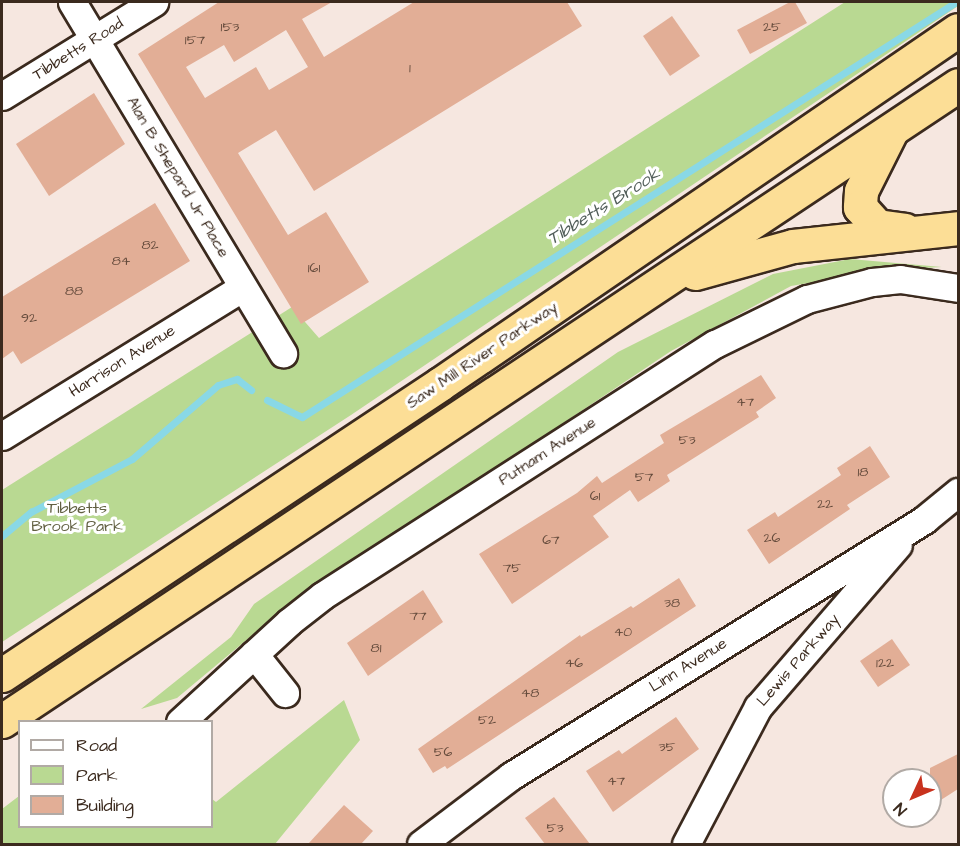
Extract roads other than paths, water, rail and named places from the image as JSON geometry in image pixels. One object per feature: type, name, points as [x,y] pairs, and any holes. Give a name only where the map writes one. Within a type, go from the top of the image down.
[{"type":"highway","name":"Saw Mill River Parkway","points":[[2,675],[440,384],[958,30]]},
{"type":"highway","points":[[2,721],[958,85]]},
{"type":"highway","points":[[892,129],[864,184],[861,207],[877,226],[916,231]]},
{"type":"highway","points":[[659,284],[793,246],[958,228]]},
{"type":"street","name":"Alan B Shepard Jr Place","points":[[72,2],[283,353]]},
{"type":"street","name":"Tibbetts Road","points":[[2,96],[154,2]]},
{"type":"street","name":"Putnam Avenue","points":[[182,720],[322,596],[740,331],[807,299],[872,282],[900,279],[958,288]]},
{"type":"street","name":"Harrison Avenue","points":[[2,436],[243,286]]},
{"type":"street","name":"Linn Avenue","points":[[421,844],[526,766],[916,524],[958,492]]},
{"type":"street","name":"Lewis Parkway","points":[[686,844],[758,707],[916,524]]},
{"type":"street","points":[[254,654],[285,693]]},
{"type":"waterway","name":"Tibbetts Brook","points":[[267,400],[302,417],[956,2]]},
{"type":"waterway","name":"Tibbetts Brook","points":[[2,536],[31,512],[132,459],[218,385],[237,379],[251,390]]},
{"type":"park label","name":"Tibbetts Brook Park","points":[[77,517]]}]
